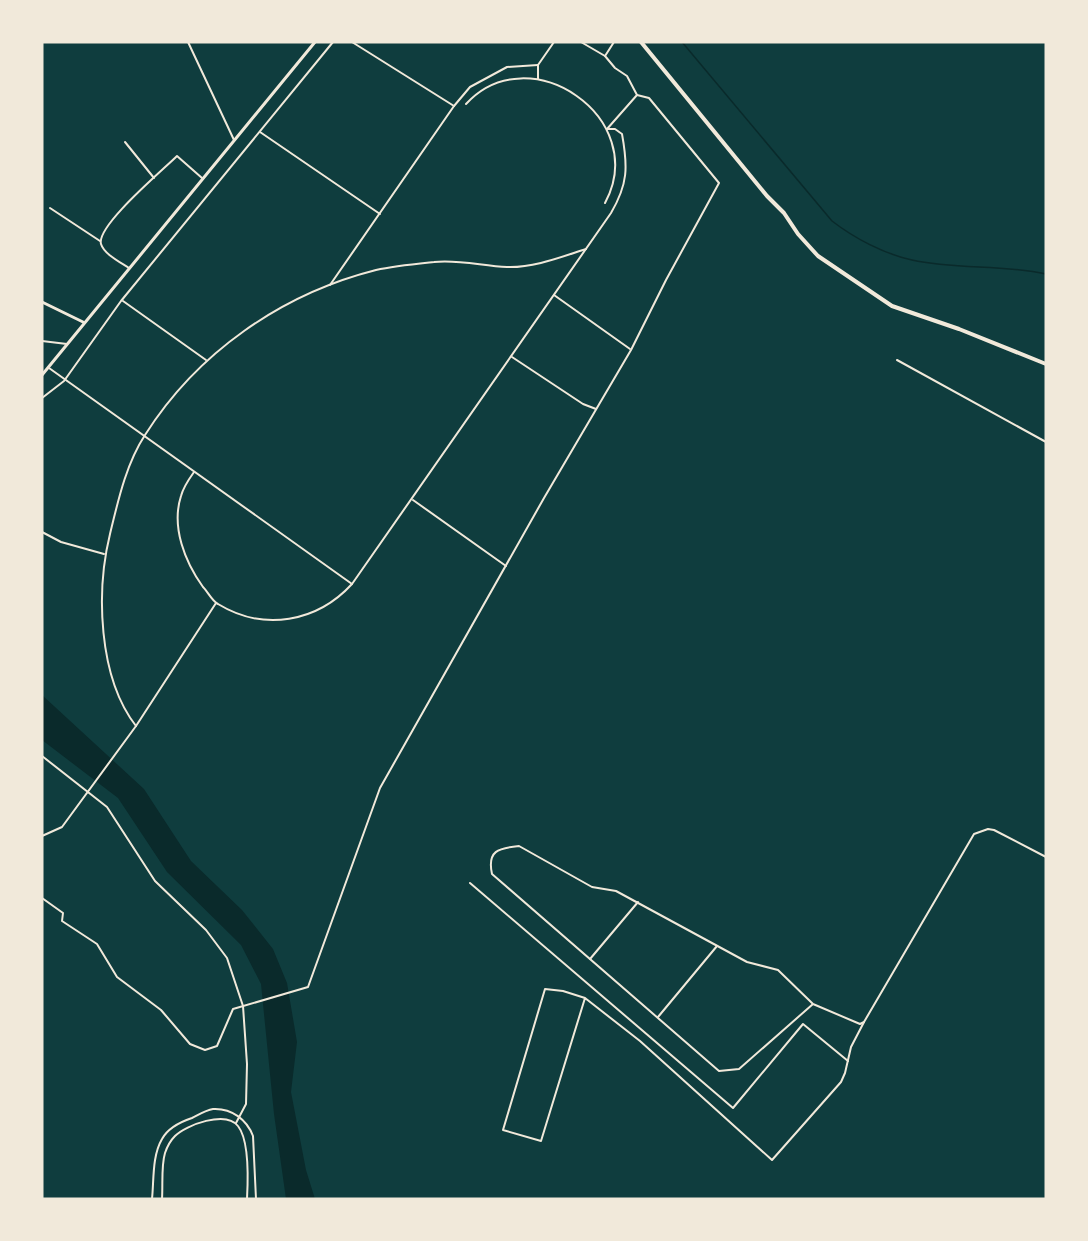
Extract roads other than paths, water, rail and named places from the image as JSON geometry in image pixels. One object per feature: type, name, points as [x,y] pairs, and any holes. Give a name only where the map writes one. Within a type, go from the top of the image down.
[{"type":"main road","points":[[641,42],[767,196],[784,213],[798,234],[830,266],[892,306],[959,329],[1046,364]]},
{"type":"street","points":[[188,42],[234,141]]},
{"type":"street","points":[[42,375],[83,322],[315,42]]},
{"type":"street","points":[[42,398],[64,381],[121,301],[333,42]]},
{"type":"street","points":[[352,42],[454,106]]},
{"type":"street","points":[[538,79],[538,65],[554,42]]},
{"type":"street","points":[[42,898],[63,913],[62,921],[97,944],[117,977],[161,1010],[190,1044],[205,1050],[218,1046],[233,1010],[308,987],[380,788],[631,350],[719,183],[649,98],[637,95],[627,76],[615,68],[604,56],[581,42]]},
{"type":"street","points":[[604,56],[614,42]]},
{"type":"street","points":[[329,286],[454,106],[470,87],[507,67],[538,65]]},
{"type":"street","points":[[466,104],[482,90],[509,80],[538,79],[566,88],[590,105],[607,129],[615,157],[613,186],[605,203]]},
{"type":"street","points":[[607,129],[637,95]]},
{"type":"street","points":[[194,472],[181,494],[178,522],[183,550],[192,572],[216,603],[253,617],[270,620],[304,616],[319,611],[342,595],[512,357],[616,205],[625,181],[627,164],[622,134],[615,129],[607,129]]},
{"type":"street","points":[[260,132],[380,214]]},
{"type":"street","points":[[125,142],[154,178]]},
{"type":"street","points":[[100,242],[102,233],[112,220],[177,156],[202,178]]},
{"type":"street","points":[[50,208],[100,242],[104,250],[129,268]]},
{"type":"street","points":[[136,726],[117,691],[101,616],[105,555],[124,480],[144,437],[165,407],[207,360],[253,323],[318,290],[376,270],[437,261],[509,267],[546,261],[586,249]]},
{"type":"street","points":[[554,296],[631,350]]},
{"type":"street","points":[[121,301],[207,360]]},
{"type":"street","points":[[42,302],[52,309],[83,322]]},
{"type":"street","points":[[42,341],[67,344]]},
{"type":"street","points":[[512,357],[583,404],[596,410]]},
{"type":"street","points":[[897,360],[1046,442]]},
{"type":"street","points":[[48,368],[352,584]]},
{"type":"street","points":[[412,499],[506,566]]},
{"type":"street","points":[[42,532],[61,542],[105,555]]},
{"type":"street","points":[[42,836],[62,827],[136,726],[216,603]]},
{"type":"street","points":[[42,756],[107,807],[155,881],[206,930],[227,958],[243,1006],[247,1064],[246,1104],[236,1123]]},
{"type":"street","points":[[585,998],[541,1141],[503,1130],[545,989],[563,991],[585,998],[640,1041],[772,1160],[841,1082],[851,1047],[864,1022],[974,834],[988,828],[1046,857]]},
{"type":"street","points":[[813,1004],[739,1069],[719,1071],[492,874],[489,861],[492,855],[500,849],[519,846],[592,886],[616,891],[638,902],[747,962],[778,970],[813,1004],[853,1023],[864,1022]]},
{"type":"street","points":[[470,883],[733,1108],[803,1024],[848,1061]]},
{"type":"street","points":[[590,959],[638,902]]},
{"type":"street","points":[[658,1017],[717,946]]},
{"type":"street","points":[[152,1199],[156,1156],[161,1141],[167,1132],[182,1121],[212,1109],[229,1112],[247,1122],[253,1136],[256,1199]]},
{"type":"street","points":[[162,1199],[165,1154],[174,1137],[182,1131],[217,1118],[225,1118],[236,1123],[243,1135],[247,1199]]},
{"type":"water","points":[[42,695],[144,789],[191,861],[242,910],[273,949],[287,983],[297,1042],[291,1092],[306,1170],[315,1199],[286,1199],[274,1114],[261,984],[241,945],[167,872],[118,798],[42,740]]},
{"type":"waterway","points":[[682,42],[832,221],[850,233],[880,250],[912,260],[1046,274]]}]
